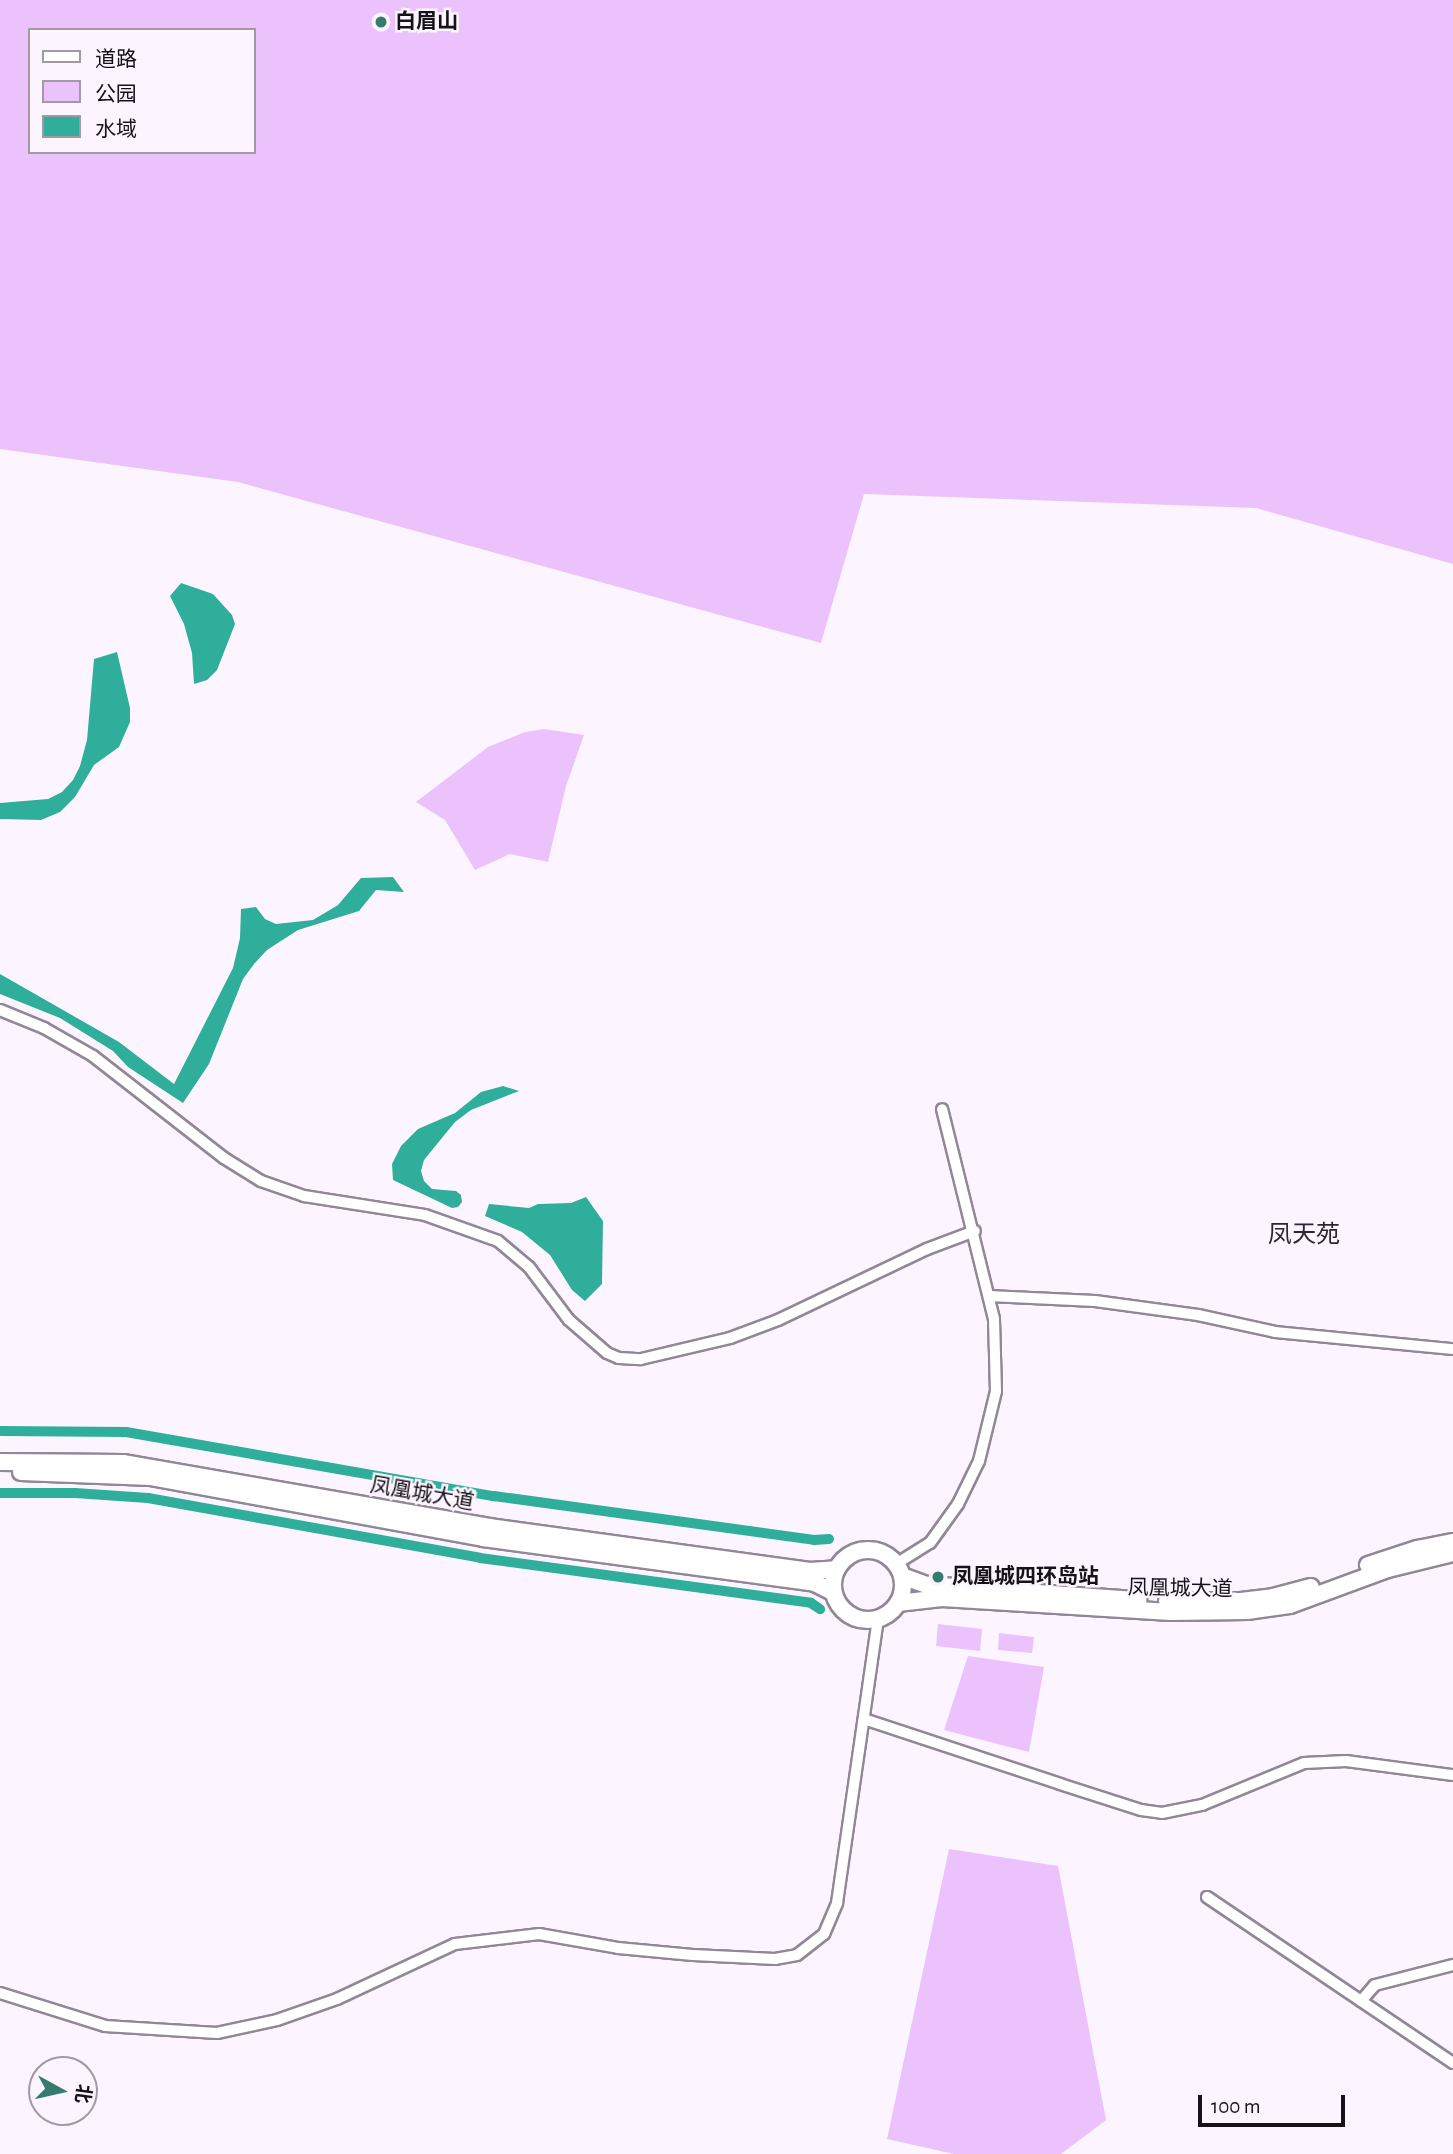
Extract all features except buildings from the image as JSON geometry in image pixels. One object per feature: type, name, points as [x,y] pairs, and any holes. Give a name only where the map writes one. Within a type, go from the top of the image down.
[{"type":"main road","name":"凤凰城大道","points":[[0,1462],[123,1463],[489,1527],[810,1571],[836,1569]]},
{"type":"main road","name":"凤凰城大道","points":[[0,1473],[76,1472],[151,1477],[483,1538],[815,1583],[833,1592]]},
{"type":"main road","name":"凤凰城大道","points":[[899,1570],[915,1583],[943,1586],[1181,1602],[1241,1601],[1301,1590],[1387,1558],[1453,1542]]},
{"type":"main road","points":[[864,1549],[876,1550],[899,1570],[903,1590],[898,1603],[878,1620],[855,1619],[844,1613],[833,1592],[836,1569],[843,1559],[864,1549]]},
{"type":"main road","name":"凤凰城大道","points":[[898,1603],[942,1598],[1171,1612],[1247,1611],[1290,1605],[1388,1569],[1453,1553]]},
{"type":"street","points":[[0,1010],[44,1028],[93,1056],[224,1158],[261,1181],[304,1196],[425,1214],[498,1241],[529,1267],[569,1320],[607,1353],[619,1358],[641,1359],[730,1338],[778,1320],[927,1249],[975,1231]]},
{"type":"street","points":[[899,1570],[930,1543],[958,1504],[979,1461],[992,1415],[996,1379],[997,1343],[989,1296],[975,1231],[942,1109]]},
{"type":"street","points":[[989,1296],[1095,1301],[1198,1315],[1275,1332],[1453,1349]]},
{"type":"street","points":[[0,1993],[105,2026],[217,2033],[277,2020],[337,1999],[455,1944],[539,1934],[618,1948],[693,1955],[775,1959],[797,1955],[812,1946],[832,1919],[878,1620]]},
{"type":"street","points":[[864,1719],[1141,1810],[1162,1813],[1202,1805],[1304,1763],[1346,1761],[1453,1775]]},
{"type":"street","points":[[1208,1897],[1453,2063]]},
{"type":"street","points":[[1361,2001],[1375,1985],[1450,1968]]},
{"type":"green space","points":[[0,0],[1453,0],[1453,564],[1256,508],[864,494],[821,643],[238,482],[0,449]]},
{"type":"green space","points":[[544,729],[584,735],[566,786],[548,862],[510,854],[475,870],[445,820],[416,802],[488,747],[525,732]]},
{"type":"green space","points":[[938,1624],[982,1629],[980,1651],[936,1646]]},
{"type":"green space","points":[[999,1633],[1034,1637],[1032,1653],[998,1650]]},
{"type":"green space","points":[[968,1656],[1044,1667],[1029,1752],[944,1730]]},
{"type":"green space","points":[[949,1849],[1058,1866],[1106,2120],[1061,2154],[954,2154],[887,2139]]},
{"type":"water","points":[[181,583],[213,594],[232,615],[235,624],[217,670],[207,680],[194,684],[192,653],[184,624],[170,596]]},
{"type":"water","points":[[117,652],[130,708],[130,722],[119,747],[94,765],[75,797],[60,812],[41,820],[0,819],[0,803],[48,799],[62,792],[73,780],[87,740],[94,659]]},
{"type":"water","points":[[393,877],[404,892],[376,890],[359,911],[298,930],[267,950],[243,979],[209,1064],[183,1103],[128,1067],[113,1051],[60,1018],[0,994],[0,974],[119,1042],[174,1084],[233,968],[240,938],[241,909],[256,907],[265,919],[276,924],[313,920],[338,905],[361,878]]},
{"type":"water","points":[[503,1086],[519,1091],[471,1110],[455,1122],[424,1160],[421,1171],[424,1181],[432,1189],[456,1191],[461,1195],[462,1202],[458,1207],[452,1208],[393,1180],[392,1164],[401,1146],[418,1129],[455,1113],[481,1092]]},
{"type":"water","points":[[586,1197],[603,1221],[602,1284],[585,1301],[572,1290],[550,1255],[522,1232],[485,1216],[489,1204],[529,1208],[538,1204],[571,1203]]},
{"type":"waterway","points":[[0,1431],[126,1432],[494,1496],[814,1540],[829,1539]]},
{"type":"waterway","points":[[0,1493],[75,1493],[148,1498],[480,1558],[811,1603],[820,1609]]},
{"type":"place","name":"白眉山","points":[[381,22]]},
{"type":"place","name":"凤凰城四环岛站","points":[[938,1577]]},
{"type":"district","name":"凤天苑","points":[[1304,1236]]}]
